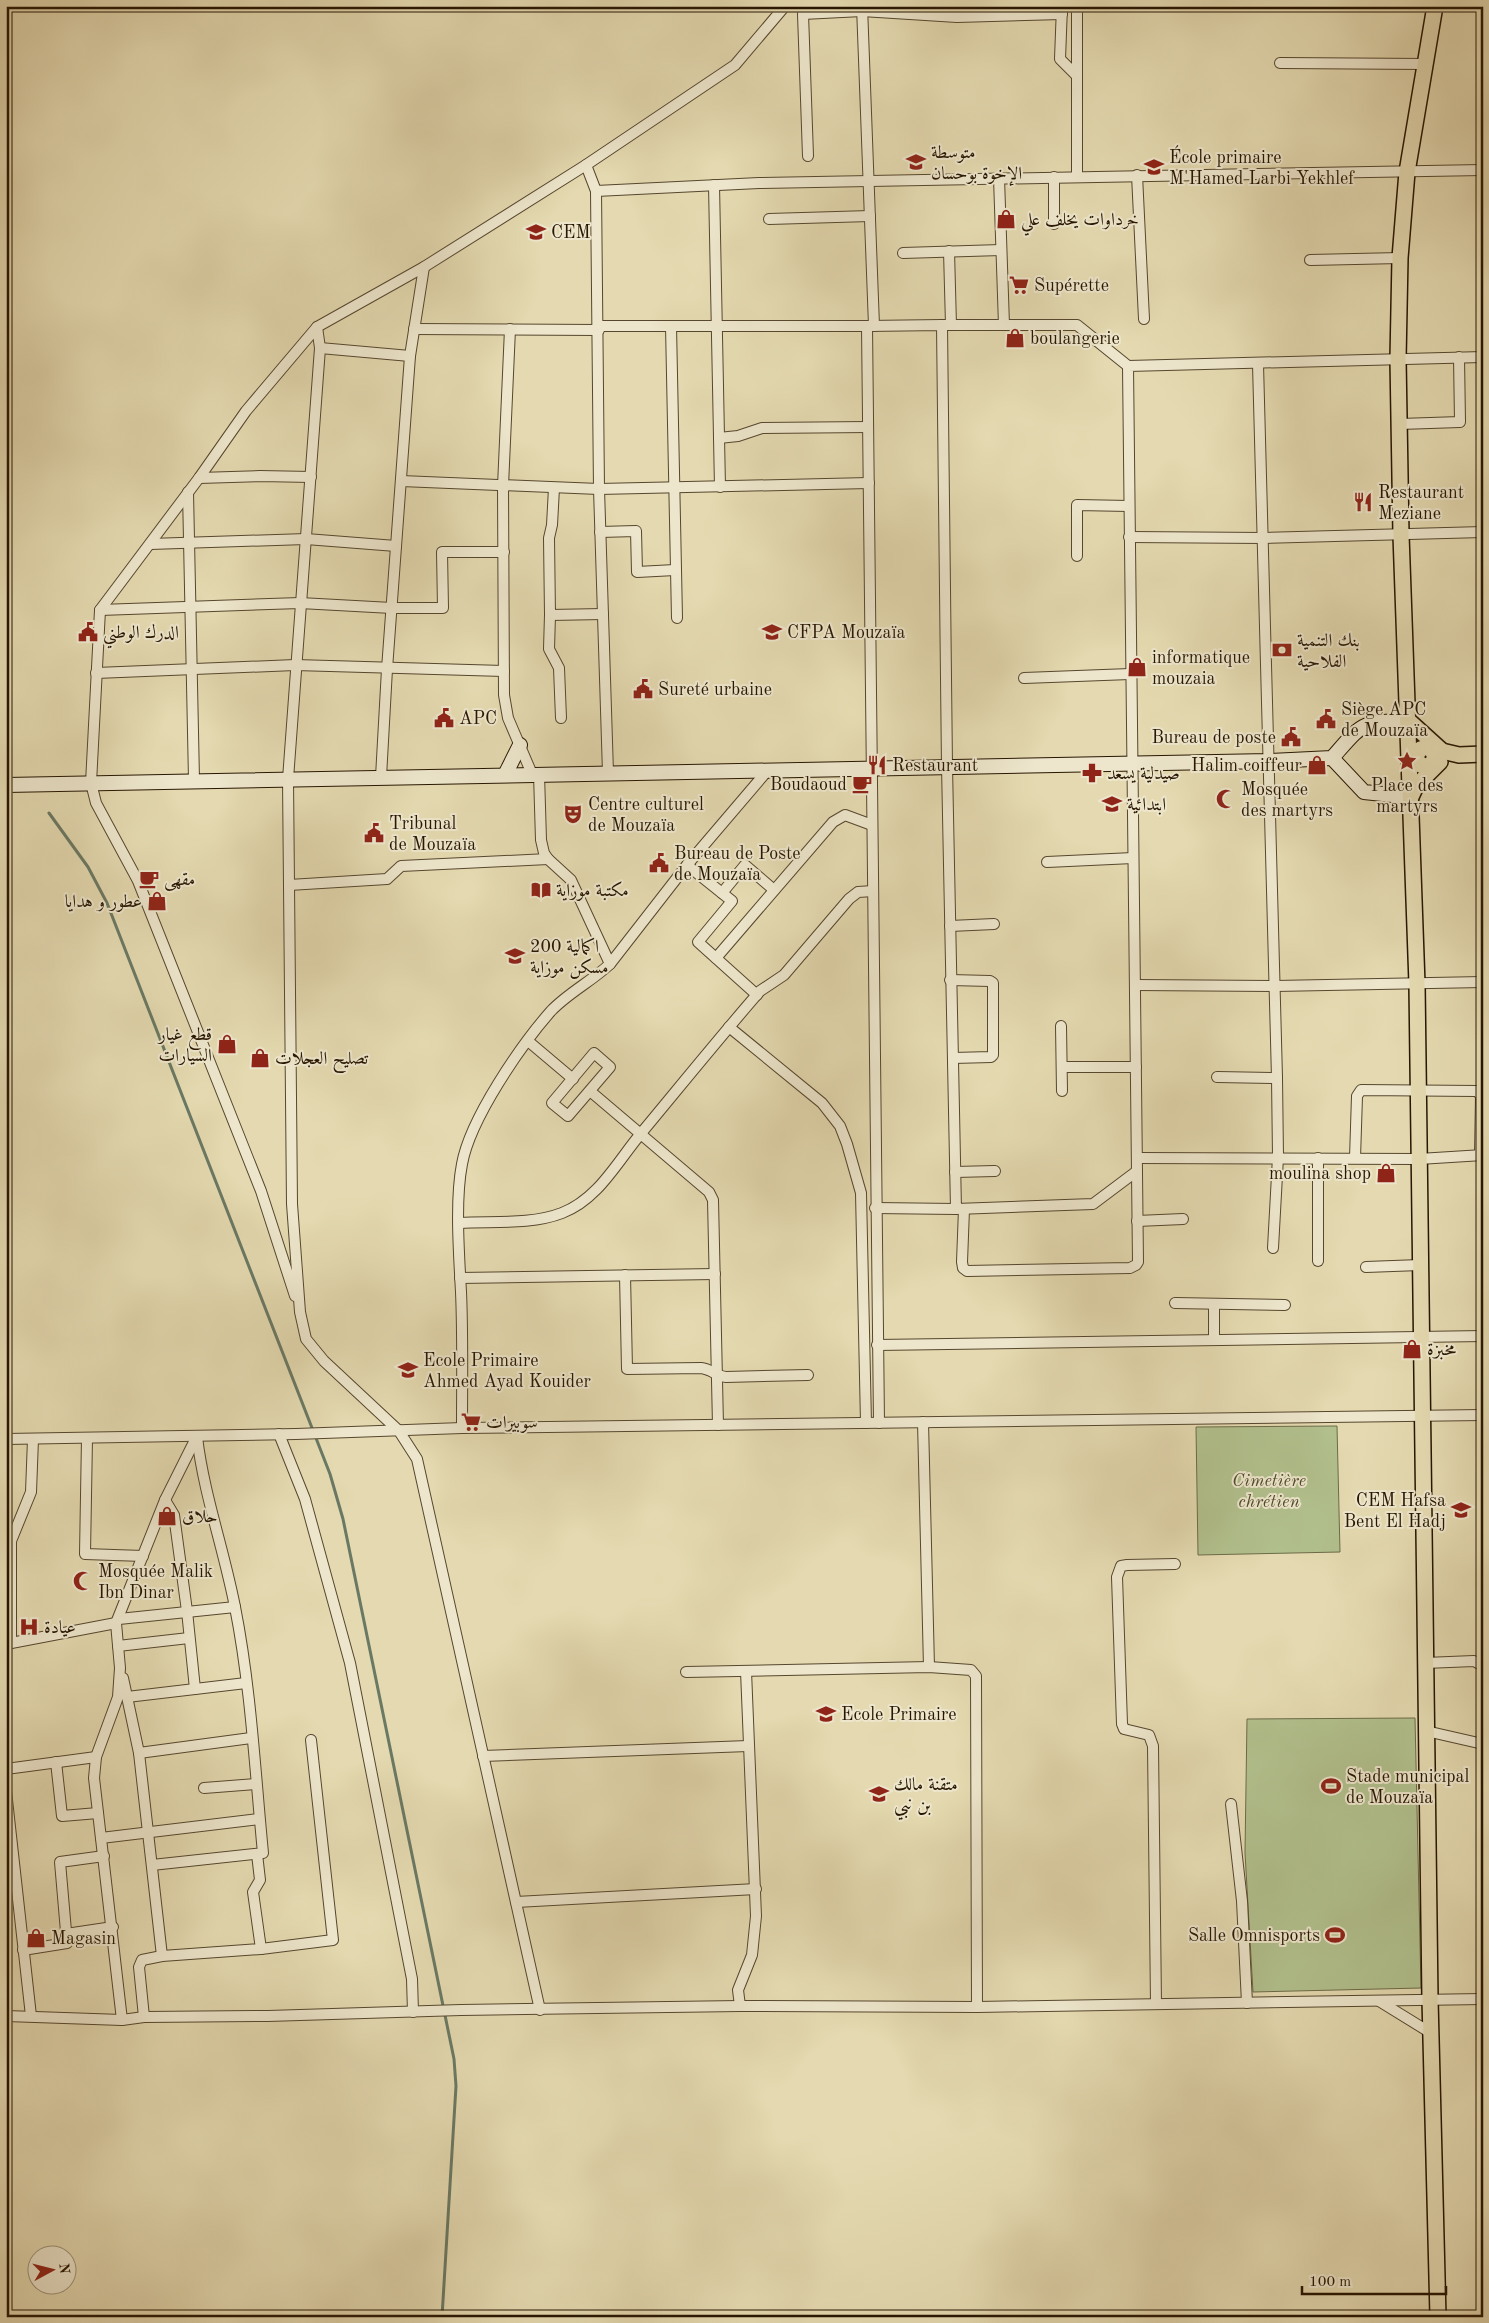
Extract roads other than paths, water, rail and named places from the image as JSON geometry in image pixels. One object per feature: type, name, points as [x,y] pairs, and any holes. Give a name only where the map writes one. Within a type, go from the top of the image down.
[{"type":"main road","points":[[1428,757],[1409,721],[1398,359],[1400,258],[1407,172],[1435,6]]},
{"type":"main road","points":[[6,785],[1269,761],[1332,758],[1356,730],[1365,724],[1409,721],[1432,744],[1411,797]]},
{"type":"main road","points":[[505,775],[520,745]]},
{"type":"main road","points":[[1428,757],[1483,754]]},
{"type":"main road","points":[[1428,757],[1411,797],[1417,984],[1420,1338],[1430,1999],[1438,2317]]},
{"type":"main road","points":[[1332,758],[1364,792],[1411,797]]},
{"type":"street","points":[[540,2010],[417,1459],[400,1431],[324,1361],[306,1339],[300,1312],[257,1182],[138,881],[96,803],[91,782],[100,610],[199,478],[246,411],[317,327],[424,267],[586,165],[735,65],[785,6]]},
{"type":"street","points":[[1077,6],[1077,176]]},
{"type":"street","points":[[808,156],[803,14],[862,9],[956,17],[1062,10],[1060,59],[1077,76]]},
{"type":"street","points":[[862,9],[870,216],[868,427],[875,1208],[879,1423]]},
{"type":"street","points":[[1280,63],[1426,64]]},
{"type":"street","points":[[586,165],[596,191],[599,328],[599,489],[608,773]]},
{"type":"street","points":[[596,191],[714,185],[1077,176],[1483,170]]},
{"type":"street","points":[[1137,175],[1144,319]]},
{"type":"street","points":[[1054,177],[1054,224]]},
{"type":"street","points":[[999,178],[1004,325]]},
{"type":"street","points":[[714,185],[720,487]]},
{"type":"street","points":[[770,219],[870,216]]},
{"type":"street","points":[[903,253],[1001,250]]},
{"type":"street","points":[[949,251],[946,325],[947,766],[950,980],[955,1172],[960,1209],[962,1262],[963,1268],[967,1271],[1130,1268],[1138,1262],[1128,366]]},
{"type":"street","points":[[1310,260],[1400,258]]},
{"type":"street","points":[[381,777],[410,356],[424,267]]},
{"type":"street","points":[[414,329],[672,326],[1076,326],[1128,366],[1483,357]]},
{"type":"street","points":[[672,326],[673,488],[677,618]]},
{"type":"street","points":[[300,1312],[292,1204],[288,779],[320,348],[317,327]]},
{"type":"street","points":[[510,329],[504,486],[504,671],[506,710],[520,745],[536,774],[541,840],[548,859],[571,880],[610,964]]},
{"type":"street","points":[[320,348],[410,356]]},
{"type":"street","points":[[1400,424],[1460,422],[1459,357]]},
{"type":"street","points":[[1258,364],[1264,538],[1278,1158],[1272,1248]]},
{"type":"street","points":[[719,438],[738,436],[762,428],[868,427]]},
{"type":"street","points":[[199,478],[311,477]]},
{"type":"street","points":[[402,481],[599,489],[869,483]]},
{"type":"street","points":[[554,488],[552,525],[549,538],[549,649],[559,668],[562,718]]},
{"type":"street","points":[[188,492],[194,780]]},
{"type":"street","points":[[1077,556],[1077,505],[1129,506]]},
{"type":"street","points":[[600,532],[636,531],[637,572],[675,570]]},
{"type":"street","points":[[1129,537],[1264,538],[1483,532]]},
{"type":"street","points":[[150,544],[306,539],[396,546]]},
{"type":"street","points":[[100,610],[300,603],[392,608],[443,608],[442,552],[504,552]]},
{"type":"street","points":[[550,615],[603,614]]},
{"type":"street","points":[[96,673],[296,665],[504,671]]},
{"type":"street","points":[[1024,678],[1130,674]]},
{"type":"street","points":[[462,1428],[460,1183],[468,1142],[488,1101],[528,1041],[558,1005],[610,964],[687,865],[768,770]]},
{"type":"street","points":[[716,958],[839,817],[845,815],[872,825]]},
{"type":"street","points":[[1047,862],[1133,858]]},
{"type":"street","points":[[289,885],[387,879],[401,866],[548,859]]},
{"type":"street","points":[[687,865],[732,901],[698,942],[757,995]]},
{"type":"street","points":[[722,893],[745,865],[774,890]]},
{"type":"street","points":[[460,1223],[541,1219],[562,1213],[579,1205],[596,1191],[640,1134],[757,995],[784,975],[849,899],[858,892],[873,891]]},
{"type":"street","points":[[950,926],[994,924]]},
{"type":"street","points":[[950,980],[990,981],[993,984],[993,1054],[991,1057],[953,1058]]},
{"type":"street","points":[[1136,985],[1275,986],[1483,982]]},
{"type":"street","points":[[1061,1026],[1062,1091]]},
{"type":"street","points":[[729,1027],[822,1103],[840,1126],[847,1144],[860,1193],[861,1204],[866,1423]]},
{"type":"street","points":[[528,1041],[573,1078]]},
{"type":"street","points":[[594,1053],[610,1067],[568,1116],[552,1103],[573,1078],[594,1053]]},
{"type":"street","points":[[1062,1067],[1136,1067]]},
{"type":"street","points":[[1216,1077],[1276,1078]]},
{"type":"street","points":[[1137,1158],[1354,1158],[1419,1158],[1481,1155],[1481,1096],[1478,1091],[1361,1090],[1357,1096],[1354,1158]]},
{"type":"street","points":[[590,1091],[709,1192],[715,1208],[718,1425]]},
{"type":"street","points":[[1318,1158],[1318,1261]]},
{"type":"street","points":[[955,1172],[995,1171]]},
{"type":"street","points":[[875,1208],[960,1209],[1093,1204],[1137,1171]]},
{"type":"street","points":[[1137,1220],[1183,1219]]},
{"type":"street","points":[[1366,1266],[1420,1265]]},
{"type":"street","points":[[460,1278],[715,1274]]},
{"type":"street","points":[[625,1275],[626,1369],[701,1368],[708,1369],[716,1376],[726,1378],[808,1375]]},
{"type":"street","points":[[1175,1303],[1285,1305]]},
{"type":"street","points":[[1214,1304],[1214,1340]]},
{"type":"street","points":[[877,1345],[1483,1336]]},
{"type":"street","points":[[6,1439],[296,1434],[462,1428],[1483,1415]]},
{"type":"street","points":[[922,1422],[929,1667]]},
{"type":"street","points":[[279,1434],[305,1499],[350,1663],[412,1979],[413,2012]]},
{"type":"street","points":[[162,1956],[139,1753],[120,1668],[118,1621],[166,1500],[197,1436]]},
{"type":"street","points":[[152,1865],[263,1853],[246,1683],[235,1607],[206,1490],[197,1436]]},
{"type":"street","points":[[87,1438],[84,1554],[143,1556]]},
{"type":"street","points":[[33,1439],[31,1492],[11,1541],[9,1643],[118,1621],[187,1611],[235,1607]]},
{"type":"street","points":[[166,1500],[174,1515],[195,1689]]},
{"type":"street","points":[[1156,2004],[1153,1746],[1149,1735],[1124,1729],[1122,1724],[1117,1576],[1121,1566],[1175,1564]]},
{"type":"street","points":[[118,1646],[189,1638]]},
{"type":"street","points":[[1425,1663],[1474,1661],[1483,1666]]},
{"type":"street","points":[[686,1672],[929,1667],[972,1670],[976,1676],[977,2007]]},
{"type":"street","points":[[120,1668],[118,1698],[96,1758],[94,1778],[113,1927],[122,2020]]},
{"type":"street","points":[[740,2006],[738,1990],[752,1955],[756,1938],[756,1889],[746,1671]]},
{"type":"street","points":[[127,1697],[246,1683]]},
{"type":"street","points":[[1426,1731],[1483,1744]]},
{"type":"street","points":[[139,1753],[252,1738]]},
{"type":"street","points":[[144,2017],[139,1967],[142,1960],[162,1956],[261,1949],[333,1940],[311,1740]]},
{"type":"street","points":[[483,1756],[748,1746]]},
{"type":"street","points":[[6,1768],[96,1758]]},
{"type":"street","points":[[56,1762],[62,1816],[98,1813]]},
{"type":"street","points":[[204,1788],[256,1784]]},
{"type":"street","points":[[6,1791],[31,2016]]},
{"type":"street","points":[[1231,1804],[1242,1901],[1246,2002]]},
{"type":"street","points":[[101,1838],[259,1819]]},
{"type":"street","points":[[257,1854],[260,1880],[253,1892],[261,1949]]},
{"type":"street","points":[[24,1950],[67,1943],[60,1862],[104,1856]]},
{"type":"street","points":[[516,1902],[756,1889]]},
{"type":"street","points":[[66,1934],[113,1927]]},
{"type":"street","points":[[6,2016],[122,2020],[144,2017],[461,2010],[740,2006],[977,2007],[1483,1999]]},
{"type":"street","points":[[1378,2000],[1431,2033]]},
{"type":"waterway","points":[[49,813],[88,867],[107,903],[330,1474],[343,1519],[454,2059],[456,2086],[442,2317]]},
{"type":"place","name":"متوسطة الإخوة بوحسان","points":[[916,162]]},
{"type":"place","name":"École primaire M'Hamed Larbi Yekhlef","points":[[1154,167]]},
{"type":"place","name":"خرداوات يخلف علي","points":[[1006,219]]},
{"type":"place","name":"CEM","points":[[536,232]]},
{"type":"place","name":"Supérette","points":[[1019,285]]},
{"type":"place","name":"boulangerie","points":[[1015,338]]},
{"type":"place","name":"Restaurant Meziane","points":[[1363,502]]},
{"type":"place","name":"الدرك الوطني","points":[[88,632]]},
{"type":"place","name":"CFPA Mouzaïa","points":[[772,632]]},
{"type":"place","name":"بنك التنمية الفلاحية","points":[[1282,650]]},
{"type":"place","name":"informatique mouzaia","points":[[1137,667]]},
{"type":"place","name":"Sureté urbaine","points":[[643,689]]},
{"type":"place","name":"APC","points":[[444,718]]},
{"type":"place","name":"Siège APC de Mouzaïa","points":[[1326,719]]},
{"type":"place","name":"Bureau de poste","points":[[1291,737]]},
{"type":"place","name":"Place des martyrs","points":[[1407,761]]},
{"type":"place","name":"Restaurant","points":[[877,765]]},
{"type":"place","name":"Halim coiffeur","points":[[1317,765]]},
{"type":"place","name":"صيدلية يسعد","points":[[1092,773]]},
{"type":"place","name":"Boudaoud","points":[[862,784]]},
{"type":"place","name":"Mosquée des martyrs","points":[[1226,799]]},
{"type":"place","name":"ابتدائية","points":[[1112,804]]},
{"type":"place","name":"Centre culturel de Mouzaïa","points":[[573,814]]},
{"type":"place","name":"Tribunal de Mouzaïa","points":[[374,833]]},
{"type":"place","name":"Bureau de Poste de Mouzaïa","points":[[659,863]]},
{"type":"place","name":"مقهى","points":[[149,879]]},
{"type":"place","name":"مكتبة موزاية","points":[[541,890]]},
{"type":"place","name":"عطور و هدايا","points":[[157,901]]},
{"type":"place","name":"اكمالية 200 مسكن موزاية","points":[[515,956]]},
{"type":"place","name":"قطع غيار السيارات","points":[[227,1044]]},
{"type":"place","name":"تصليح العجلات","points":[[260,1058]]},
{"type":"place","name":"moulina shop","points":[[1386,1173]]},
{"type":"place","name":"مخبزة","points":[[1412,1349]]},
{"type":"place","name":"Ecole Primaire Ahmed Ayad Kouider","points":[[408,1370]]},
{"type":"place","name":"سوبيرات","points":[[471,1422]]},
{"type":"place","name":"CEM Hafsa Bent El Hadj","points":[[1461,1510]]},
{"type":"place","name":"حلاق","points":[[167,1516]]},
{"type":"place","name":"Mosquée Malik Ibn Dinar","points":[[83,1581]]},
{"type":"place","name":"عيادة","points":[[29,1627]]},
{"type":"place","name":"Ecole Primaire","points":[[826,1714]]},
{"type":"place","name":"Stade municipal de Mouzaïa","points":[[1331,1786]]},
{"type":"place","name":"متقنة مالك بن نبي","points":[[879,1794]]},
{"type":"place","name":"Salle Omnisports","points":[[1335,1935]]},
{"type":"place","name":"Magasin","points":[[36,1938]]},
{"type":"park label","name":"Cimetière chrétien","points":[[1269,1490]]}]
